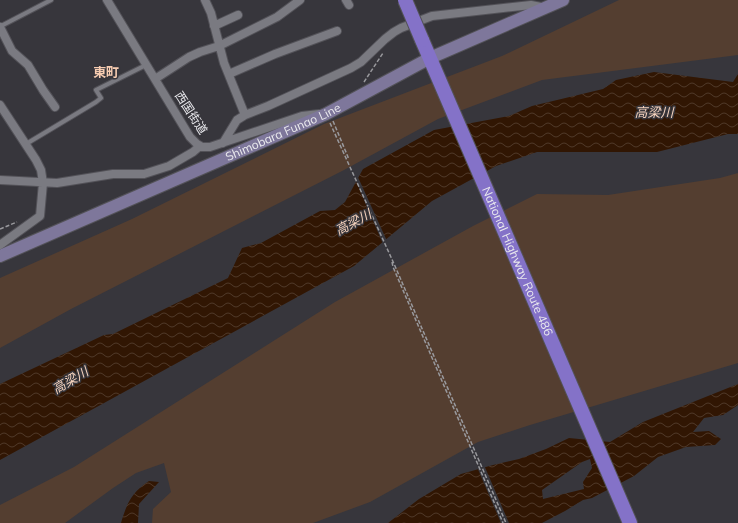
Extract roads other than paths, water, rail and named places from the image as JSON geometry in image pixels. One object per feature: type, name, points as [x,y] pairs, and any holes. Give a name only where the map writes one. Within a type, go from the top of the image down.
[{"type":"highway","name":"National Highway Route 486","points":[[405,0],[630,523]]},
{"type":"main road","name":"Shimobara Funao Line","points":[[0,256],[329,118],[432,64],[563,0]]},
{"type":"street","name":"西国街道","points":[[107,0],[190,137],[200,146],[210,147],[302,116],[312,114],[329,118]]},
{"type":"street","points":[[205,0],[211,13],[219,46],[245,115]]},
{"type":"street","points":[[155,79],[189,57],[219,46],[277,17],[300,0]]},
{"type":"street","points":[[412,0],[420,20]]},
{"type":"street","points":[[223,143],[237,120],[245,115],[351,68],[361,62],[394,32],[420,20],[432,16],[531,5],[547,8]]},
{"type":"street","points":[[214,26],[238,15]]},
{"type":"street","points":[[0,26],[12,51],[28,65],[42,90],[55,107]]},
{"type":"street","points":[[229,74],[275,54],[337,31]]},
{"type":"street","points":[[0,106],[36,160],[43,182],[40,216],[0,245]]},
{"type":"street","points":[[0,180],[57,183],[113,174],[144,174],[169,166],[193,152],[200,146]]},
{"type":"lane","points":[[0,26],[51,0]]},
{"type":"lane","points":[[26,144],[96,102],[101,98],[96,90],[146,65]]},
{"type":"water","name":"高梁川","points":[[654,72],[733,82],[738,74],[738,134],[728,134],[657,152],[537,152],[496,166],[432,201],[354,266],[0,460],[0,384],[104,335],[113,334],[228,278],[242,248],[261,243],[320,211],[335,210],[345,202],[363,169],[434,130],[509,116],[532,106],[603,89],[616,80]]},
{"type":"water","points":[[738,384],[738,405],[723,415],[704,418],[693,432],[709,431],[721,439],[715,445],[686,447],[658,457],[634,476],[592,498],[583,500],[542,523],[388,523],[419,499],[461,474],[519,459],[546,449],[569,438],[610,442],[643,422]],"holes":[[[590,459],[592,468],[583,482],[584,489],[543,499],[542,490],[582,462]]]},
{"type":"water","points":[[149,481],[159,482],[139,504],[138,523],[121,523],[130,499],[143,485]]},
{"type":"district","name":"東町","points":[[106,72]]}]
